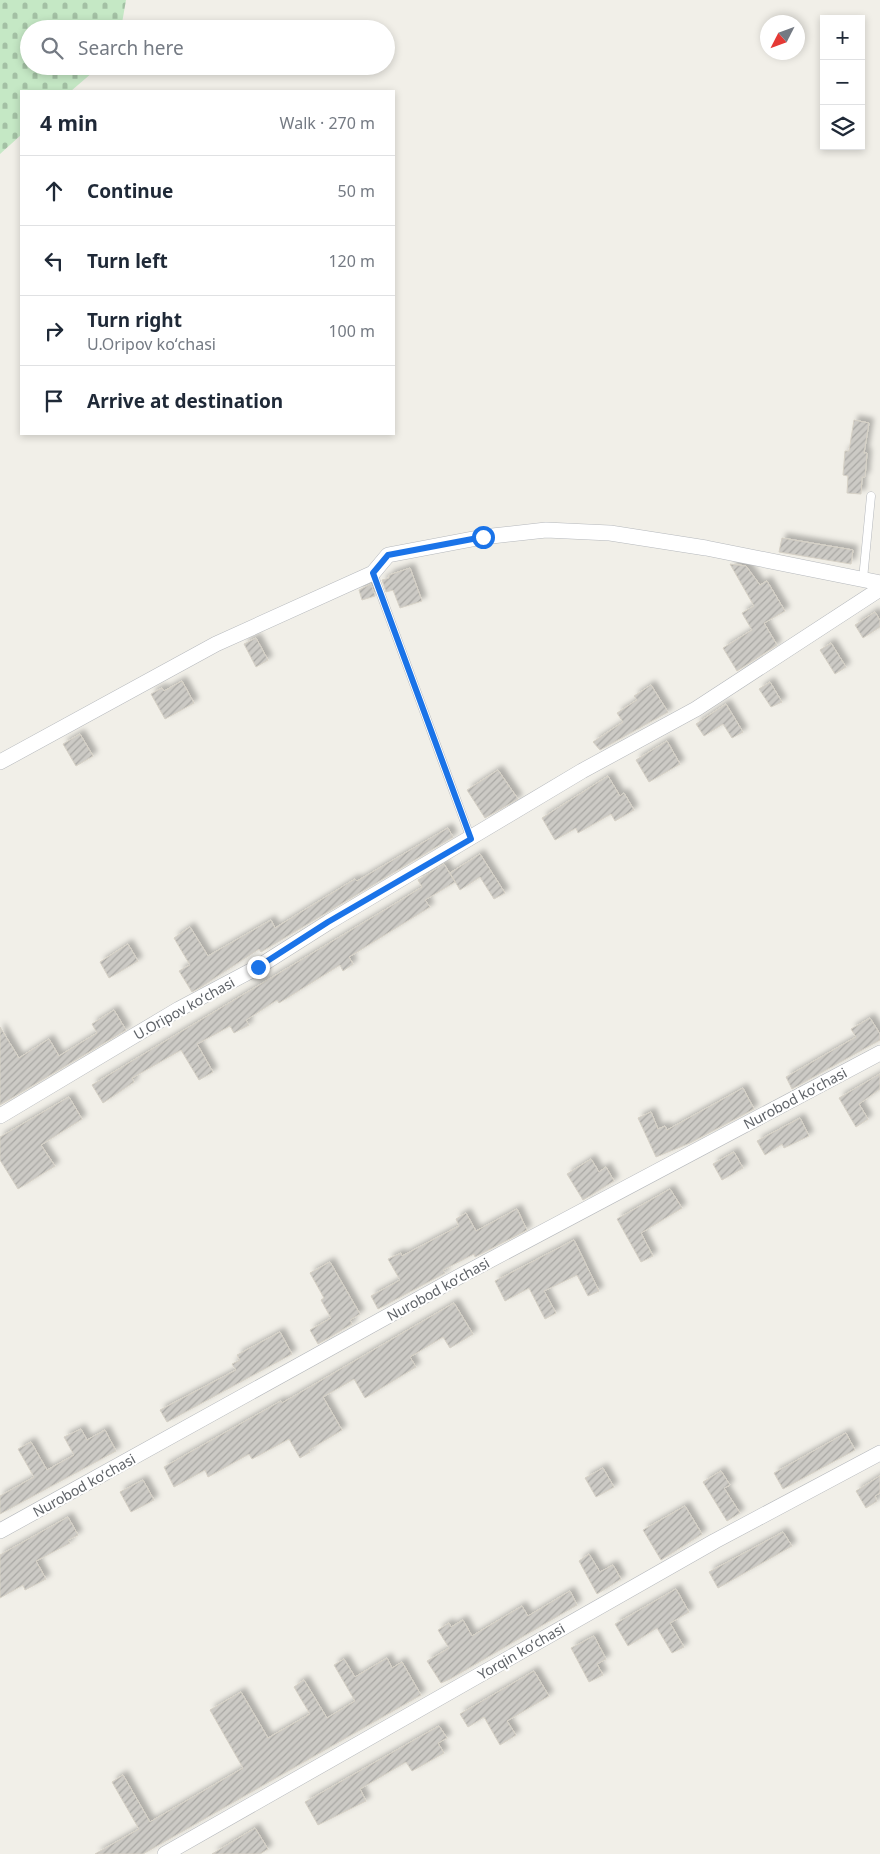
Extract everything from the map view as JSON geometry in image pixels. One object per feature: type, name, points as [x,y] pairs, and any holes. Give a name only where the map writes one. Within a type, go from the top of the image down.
[{"type":"street","points":[[0,762],[216,644],[373,573],[388,555],[483,537],[546,530],[610,533],[677,543],[880,583]]},
{"type":"street","name":"U.Oripov koʻchasi","points":[[0,1116],[179,1009],[258,967],[328,922],[471,839],[582,771],[696,709],[880,589]]},
{"type":"street","name":"Nurobod koʻchasi","points":[[0,1531],[462,1275],[880,1052]]},
{"type":"street","name":"Yorqin koʻchasi","points":[[165,1854],[706,1546],[880,1453]]},
{"type":"lane","points":[[863,579],[871,496]]},
{"type":"lane","points":[[373,573],[471,839]]},
{"type":"green space","points":[[0,0],[126,0],[123,20],[20,20],[20,75],[90,75],[72,90],[20,90],[20,136],[0,154]]},
{"type":"building","points":[[854,420],[869,423],[864,453],[867,453],[865,477],[862,477],[861,494],[847,493],[848,476],[843,475],[845,451],[849,451]]},
{"type":"building","points":[[782,538],[853,550],[851,564],[779,552]]},
{"type":"building","points":[[730,564],[746,566],[760,585],[767,581],[785,611],[764,623],[777,645],[737,671],[723,648],[752,630],[742,613],[754,606]]},
{"type":"building","points":[[410,568],[422,601],[400,608],[393,590],[386,592],[382,580],[389,578],[389,575]]},
{"type":"building","points":[[371,584],[375,596],[362,600],[359,590]]},
{"type":"building","points":[[875,612],[880,620],[880,627],[863,638],[855,625]]},
{"type":"building","points":[[256,638],[268,660],[256,667],[244,644]]},
{"type":"building","points":[[831,643],[846,667],[835,674],[820,650]]},
{"type":"building","points":[[182,681],[194,703],[165,719],[151,694],[162,688],[164,691]]},
{"type":"building","points":[[770,682],[782,702],[771,707],[759,689]]},
{"type":"building","points":[[651,685],[668,712],[600,750],[593,742],[623,722],[617,713],[637,700],[634,696]]},
{"type":"building","points":[[726,704],[743,732],[732,738],[723,724],[704,736],[696,724]]},
{"type":"building","points":[[80,734],[93,756],[76,766],[63,744]]},
{"type":"building","points":[[667,741],[680,764],[649,782],[636,760]]},
{"type":"building","points":[[498,770],[518,799],[485,818],[467,790]]},
{"type":"building","points":[[608,776],[620,796],[624,793],[634,810],[615,821],[611,814],[578,833],[576,828],[555,840],[542,818]]},
{"type":"building","points":[[448,828],[453,837],[261,952],[259,949],[192,992],[179,971],[190,965],[174,938],[190,927],[208,956],[271,920],[275,928],[355,879],[357,881]]},
{"type":"building","points":[[480,854],[505,893],[494,899],[480,877],[460,890],[450,873]]},
{"type":"building","points":[[444,864],[455,882],[425,900],[430,907],[349,957],[353,964],[343,971],[340,965],[279,1003],[277,1000],[246,1020],[249,1025],[234,1033],[230,1026],[197,1044],[213,1072],[199,1080],[181,1050],[132,1078],[134,1082],[103,1103],[92,1085],[422,887],[418,880]]},
{"type":"building","points":[[128,944],[138,961],[109,978],[100,962]]},
{"type":"building","points":[[114,1010],[126,1030],[0,1105],[0,1027],[19,1058],[49,1039],[59,1056],[97,1033],[92,1024]]},
{"type":"building","points":[[870,1018],[880,1034],[880,1040],[792,1089],[786,1077],[856,1037],[851,1029]]},
{"type":"building","points":[[880,1074],[880,1089],[859,1104],[868,1119],[856,1127],[839,1098]]},
{"type":"building","points":[[743,1088],[754,1109],[690,1143],[656,1157],[638,1118],[651,1112],[658,1129],[665,1126],[667,1130]]},
{"type":"building","points":[[69,1097],[82,1119],[41,1145],[55,1166],[18,1189],[0,1160],[0,1137]]},
{"type":"building","points":[[800,1118],[809,1136],[784,1148],[782,1144],[765,1155],[757,1141]]},
{"type":"building","points":[[734,1152],[743,1168],[722,1180],[713,1164]]},
{"type":"building","points":[[591,1159],[599,1172],[606,1167],[614,1181],[583,1200],[567,1174]]},
{"type":"building","points":[[670,1189],[682,1208],[641,1233],[653,1256],[641,1262],[617,1219]]},
{"type":"building","points":[[517,1209],[527,1230],[475,1257],[474,1254],[443,1270],[445,1273],[378,1309],[371,1296],[400,1280],[388,1259],[401,1253],[402,1256],[459,1226],[456,1219],[466,1213],[476,1231]]},
{"type":"building","points":[[574,1240],[599,1291],[588,1296],[577,1275],[544,1291],[556,1313],[545,1319],[529,1288],[505,1301],[495,1281]]},
{"type":"building","points":[[330,1262],[360,1314],[350,1320],[352,1324],[318,1344],[310,1330],[331,1318],[321,1300],[324,1298],[310,1273]]},
{"type":"building","points":[[454,1303],[473,1334],[450,1348],[443,1337],[410,1357],[416,1367],[365,1398],[354,1379],[323,1397],[342,1430],[309,1450],[310,1452],[300,1458],[289,1439],[252,1459],[249,1454],[208,1477],[205,1470],[174,1487],[164,1467],[281,1401],[282,1403]]},
{"type":"building","points":[[280,1332],[292,1354],[167,1422],[160,1410],[236,1370],[232,1364],[240,1360],[237,1355]]},
{"type":"building","points":[[81,1429],[87,1440],[105,1430],[116,1451],[0,1514],[0,1496],[34,1477],[18,1449],[31,1442],[47,1470],[74,1455],[64,1437]]},
{"type":"building","points":[[846,1433],[855,1450],[783,1489],[774,1473]]},
{"type":"building","points":[[603,1468],[614,1487],[596,1497],[585,1478]]},
{"type":"building","points":[[721,1471],[730,1485],[724,1488],[740,1513],[727,1521],[703,1482]]},
{"type":"building","points":[[880,1476],[880,1493],[875,1496],[877,1501],[866,1508],[856,1491]]},
{"type":"building","points":[[143,1480],[154,1500],[131,1512],[120,1492]]},
{"type":"building","points":[[685,1506],[702,1534],[661,1560],[643,1530]]},
{"type":"building","points":[[68,1517],[78,1535],[68,1540],[70,1543],[36,1561],[46,1579],[25,1590],[23,1585],[0,1598],[0,1555]]},
{"type":"building","points":[[783,1532],[792,1546],[718,1588],[709,1572]]},
{"type":"building","points":[[589,1554],[600,1572],[613,1565],[621,1579],[597,1594],[579,1561]]},
{"type":"building","points":[[676,1589],[689,1612],[670,1623],[684,1647],[672,1653],[657,1628],[628,1646],[615,1624]]},
{"type":"building","points":[[570,1591],[577,1605],[450,1679],[441,1683],[427,1661],[449,1648],[438,1630],[449,1623],[451,1627],[463,1620],[472,1636],[522,1606],[528,1616]]},
{"type":"building","points":[[594,1636],[606,1659],[597,1664],[603,1675],[589,1682],[571,1648]]},
{"type":"building","points":[[387,1658],[392,1668],[402,1662],[421,1695],[143,1854],[95,1854],[139,1829],[112,1782],[123,1775],[150,1822],[243,1768],[210,1710],[241,1692],[268,1738],[310,1714],[294,1687],[304,1680],[327,1718],[355,1701],[334,1665],[344,1659],[355,1677]]},
{"type":"building","points":[[534,1671],[549,1696],[507,1721],[516,1735],[500,1745],[484,1717],[468,1727],[460,1714]]},
{"type":"building","points":[[439,1726],[447,1738],[438,1743],[444,1753],[412,1771],[406,1762],[360,1789],[366,1801],[318,1825],[305,1802]]},
{"type":"building","points":[[255,1828],[268,1849],[260,1854],[212,1854]]},
{"type":"route","points":[[258,967],[328,922],[471,839],[373,573],[388,555],[483,537]]}]
